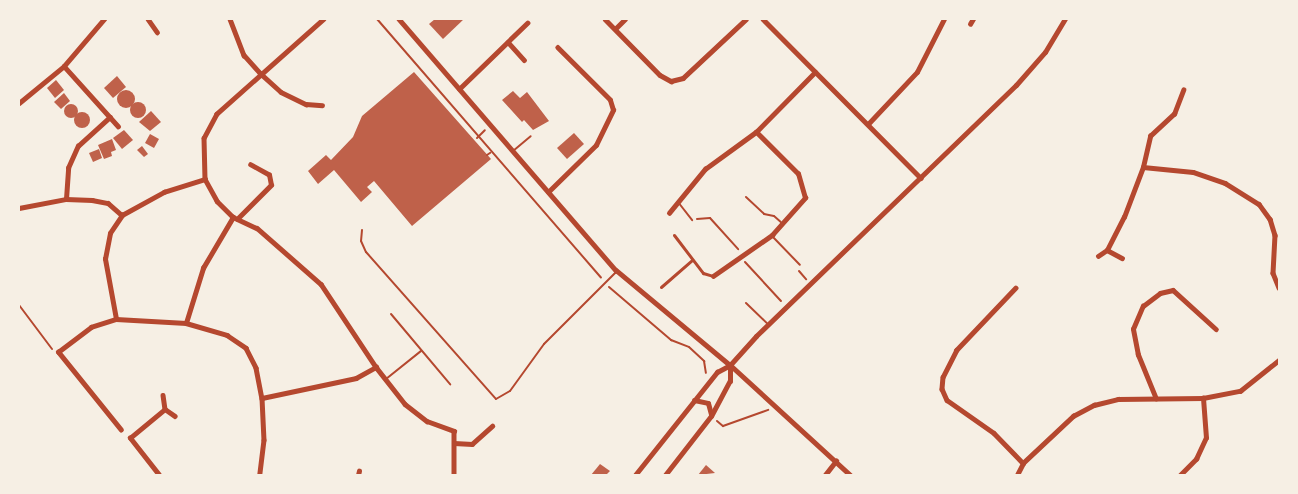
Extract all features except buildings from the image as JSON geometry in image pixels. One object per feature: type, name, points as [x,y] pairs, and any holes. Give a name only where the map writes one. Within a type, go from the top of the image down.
[{"type":"street","points":[[19,103],[64,66],[104,19]]},
{"type":"street","points":[[148,19],[158,32]]},
{"type":"street","points":[[230,19],[244,55],[260,73],[281,92],[297,100],[322,105]]},
{"type":"street","points":[[324,19],[260,73],[217,114],[204,138],[205,179],[217,202],[235,218],[256,228],[321,284],[376,367],[405,404],[427,421],[454,431],[454,475]]},
{"type":"street","points":[[605,19],[660,75],[672,81],[683,78],[746,19]]},
{"type":"street","points":[[614,29],[625,19]]},
{"type":"street","points":[[763,19],[921,178]]},
{"type":"street","points":[[868,124],[917,72],[944,19]]},
{"type":"street","points":[[970,24],[973,19]]},
{"type":"street","points":[[635,475],[717,372],[730,365],[769,324],[1030,70],[1065,19]]},
{"type":"street","points":[[403,20],[459,89],[617,271],[778,407],[850,475]]},
{"type":"street","points":[[459,89],[527,23]]},
{"type":"street","points":[[508,42],[524,60]]},
{"type":"street","points":[[548,192],[596,145],[612,110],[610,100],[558,48]]},
{"type":"street","points":[[64,66],[118,126]]},
{"type":"street","points":[[669,212],[705,168],[756,132],[815,72]]},
{"type":"street","points":[[1098,256],[1107,250],[1124,217],[1143,167],[1150,136],[1174,114],[1183,90]]},
{"type":"street","points":[[66,199],[68,168],[78,146],[110,117]]},
{"type":"street","points":[[674,235],[702,273],[713,276],[735,258],[744,257],[772,235],[803,203],[804,186],[798,174],[756,132]]},
{"type":"street","points":[[186,322],[203,268],[235,218],[271,186],[269,174],[251,165]]},
{"type":"street","points":[[1143,167],[1193,172],[1226,183],[1259,204],[1277,235],[1274,273],[1279,288]]},
{"type":"street","points":[[116,319],[105,259],[110,233],[122,215],[164,192],[205,179]]},
{"type":"street","points":[[19,208],[66,199],[108,203],[122,215]]},
{"type":"street","points":[[1107,250],[1122,258]]},
{"type":"street","points":[[661,287],[692,260]]},
{"type":"street","points":[[1016,288],[990,320],[957,350],[943,377],[942,389],[946,400],[994,433],[1023,463]]},
{"type":"street","points":[[1156,399],[1138,355],[1133,329],[1143,306],[1160,293],[1173,290],[1216,329]]},
{"type":"street","points":[[121,430],[58,352],[91,327],[116,319],[186,322],[227,334],[246,348],[256,368],[262,398],[264,440],[260,475]]},
{"type":"street","points":[[1017,475],[1023,463],[1073,416],[1094,404],[1118,399],[1203,398],[1240,391],[1279,360]]},
{"type":"street","points":[[665,475],[711,416],[730,382],[730,365]]},
{"type":"street","points":[[262,398],[356,378],[376,367]]},
{"type":"street","points":[[163,395],[165,409],[175,416]]},
{"type":"street","points":[[1180,475],[1196,459],[1206,438],[1203,398]]},
{"type":"street","points":[[694,400],[708,403],[711,416]]},
{"type":"street","points":[[159,475],[130,438],[165,409]]},
{"type":"street","points":[[454,444],[472,444],[492,426]]},
{"type":"street","points":[[826,475],[836,461]]},
{"type":"lane","points":[[513,151],[531,136]]},
{"type":"lane","points":[[746,197],[764,214],[774,216],[783,224]]},
{"type":"lane","points":[[678,202],[692,220]]},
{"type":"lane","points":[[362,230],[361,241],[366,252],[496,399],[510,391],[544,344],[617,271]]},
{"type":"lane","points":[[772,235],[800,265]]},
{"type":"lane","points":[[746,303],[769,324]]},
{"type":"lane","points":[[391,314],[450,384]]},
{"type":"lane","points":[[386,379],[422,351]]},
{"type":"path","points":[[377,19],[595,271]]},
{"type":"path","points":[[478,137],[490,125]]},
{"type":"path","points":[[692,220],[710,218],[786,308]]},
{"type":"path","points":[[800,265],[797,269],[811,284]]},
{"type":"path","points":[[614,292],[671,340],[682,344],[704,360],[706,374],[702,379]]},
{"type":"path","points":[[711,416],[723,426],[778,407]]}]
